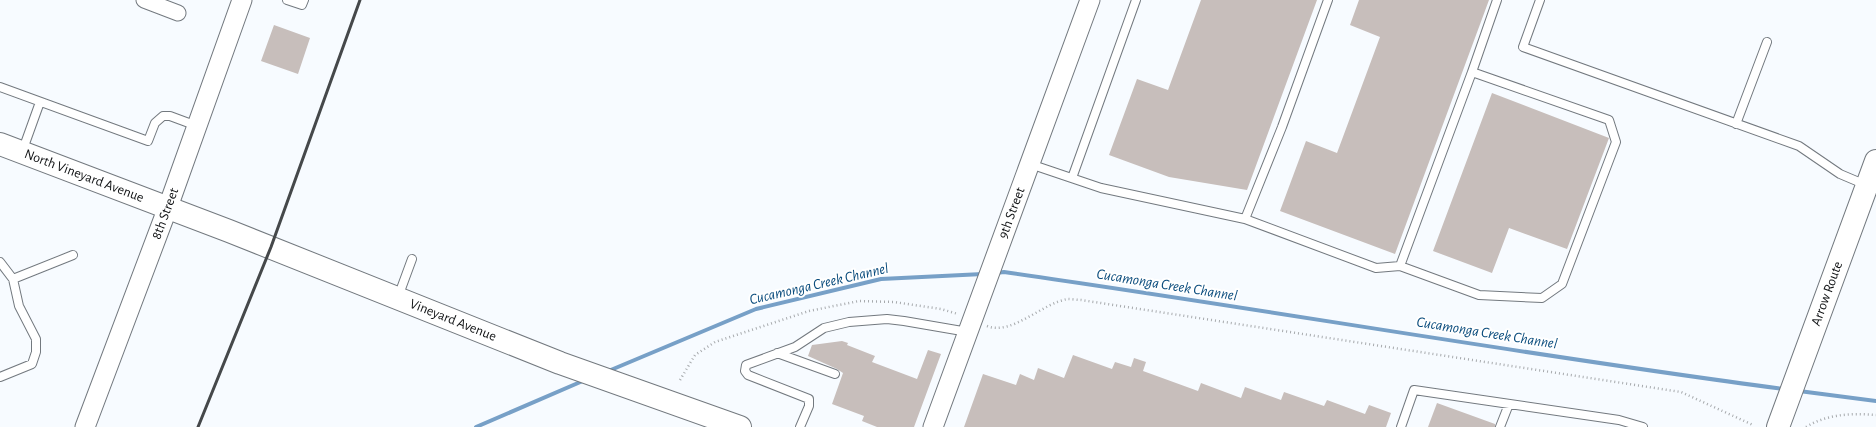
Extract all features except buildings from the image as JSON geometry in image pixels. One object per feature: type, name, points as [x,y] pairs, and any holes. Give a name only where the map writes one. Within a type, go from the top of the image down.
[{"type":"main road","name":"North Vineyard Avenue","points":[[0,144],[168,207]]},
{"type":"main road","name":"Arrow Route","points":[[1778,427],[1797,374],[1871,185]]},
{"type":"main road","name":"Vineyard Avenue","points":[[168,207],[560,363],[740,427]]},
{"type":"street","points":[[144,0],[178,13]]},
{"type":"street","name":"8th Street","points":[[85,427],[168,207],[242,0]]},
{"type":"street","name":"9th Street","points":[[933,427],[1090,0]]},
{"type":"lane","points":[[287,0],[302,5],[304,0]]},
{"type":"lane","points":[[1072,178],[1136,0]]},
{"type":"lane","points":[[1245,219],[1282,127],[1328,0]]},
{"type":"lane","points":[[1400,266],[1497,0]]},
{"type":"lane","points":[[1540,0],[1523,47],[1799,146],[1840,174],[1871,185]]},
{"type":"lane","points":[[1736,124],[1767,42]]},
{"type":"lane","points":[[1030,164],[1101,188],[1245,219],[1376,268],[1400,266],[1479,295],[1542,298],[1562,284],[1616,142],[1609,120],[1472,72]]},
{"type":"lane","points":[[0,87],[148,141],[155,123],[163,116],[170,116],[197,126]]},
{"type":"lane","points":[[22,152],[40,102]]},
{"type":"lane","points":[[13,279],[73,255]]},
{"type":"lane","points":[[397,298],[412,259]]},
{"type":"lane","points":[[0,262],[13,279],[19,306],[36,339],[36,352],[32,364],[0,377]]},
{"type":"lane","points":[[800,427],[809,406],[809,400],[748,375],[745,371],[746,365],[795,347],[824,328],[850,322],[893,320],[934,325],[968,332]]},
{"type":"lane","points":[[777,353],[835,374]]},
{"type":"lane","points":[[1401,427],[1414,390],[1619,420],[1644,427]]},
{"type":"lane","points":[[1500,427],[1509,404]]},
{"type":"path","points":[[989,327],[1003,328],[1054,303],[1069,299],[1080,300],[1681,392],[1753,425]]},
{"type":"path","points":[[680,380],[695,354],[715,342],[809,310],[860,301],[873,301],[894,302],[941,309],[956,313]]},
{"type":"path","points":[[1806,427],[1813,422],[1839,415],[1852,413],[1876,415]]},
{"type":"waterway","name":"Cucamonga Creek Channel","points":[[996,273],[1004,272],[1102,286],[1589,362],[1784,389]]},
{"type":"waterway","name":"Cucamonga Creek Channel","points":[[606,372],[756,309],[881,279],[983,274]]},
{"type":"waterway","name":"Cucamonga Creek Channel","points":[[476,427],[585,380]]},
{"type":"waterway","name":"Cucamonga Creek Channel","points":[[1799,391],[1876,401]]},
{"type":"railway","points":[[198,427],[271,247],[360,0]]}]
